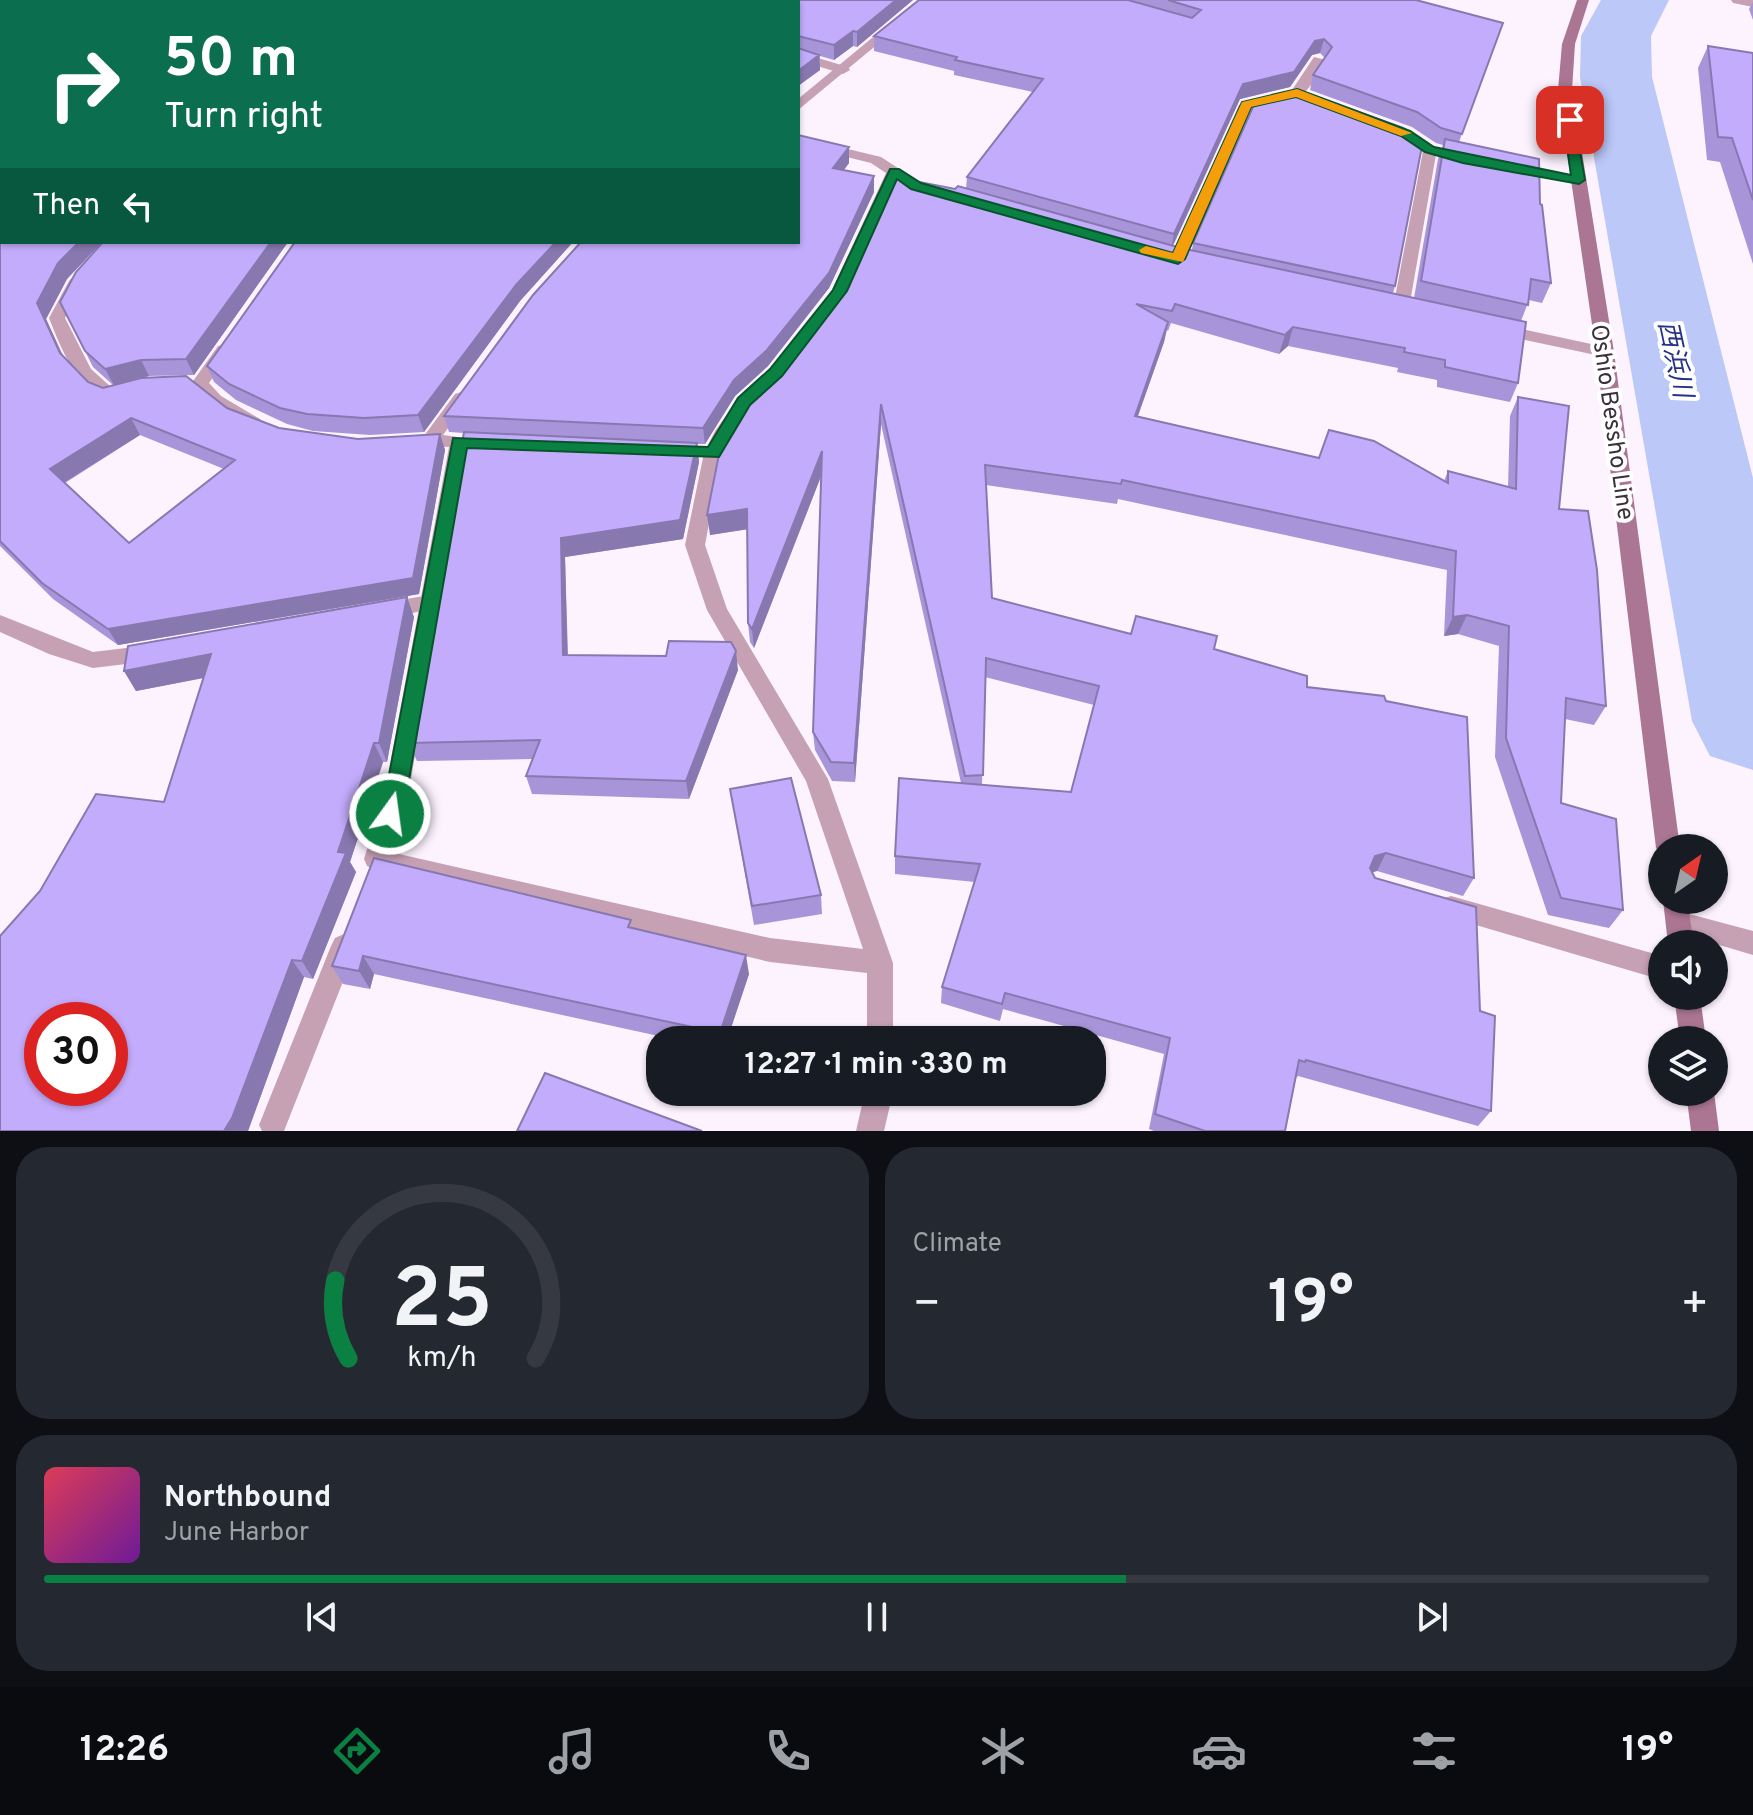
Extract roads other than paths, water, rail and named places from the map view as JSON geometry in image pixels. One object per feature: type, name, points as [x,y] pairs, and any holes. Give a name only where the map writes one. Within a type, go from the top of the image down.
[{"type":"main road","name":"Oshio Bessho Line","points":[[1583,0],[1571,25],[1564,55],[1565,90],[1605,352],[1666,834]]},
{"type":"main road","points":[[1702,1106],[1705,1131]]},
{"type":"street","points":[[800,104],[925,0]]},
{"type":"street","points":[[1737,0],[1753,3]]},
{"type":"street","points":[[800,57],[843,70]]},
{"type":"street","points":[[1177,259],[1246,105],[1304,95],[1312,75],[1314,58]]},
{"type":"street","points":[[1392,128],[1435,151],[1401,308]]},
{"type":"street","points":[[800,141],[876,160],[916,186],[947,194]]},
{"type":"street","points":[[1492,164],[1579,180]]},
{"type":"street","points":[[822,314],[840,291],[894,171]]},
{"type":"street","points":[[112,244],[75,284],[57,318],[68,345],[98,389],[117,393]]},
{"type":"street","points":[[1489,327],[1605,352]]},
{"type":"street","points":[[200,384],[237,332]]},
{"type":"street","points":[[367,886],[397,791],[430,603],[467,442],[423,441],[475,379]]},
{"type":"street","points":[[765,382],[744,402],[705,453],[695,545],[717,610],[817,779],[880,963],[880,1026]]},
{"type":"street","points":[[177,383],[200,384],[215,400],[272,433]]},
{"type":"street","points":[[368,614],[430,603]]},
{"type":"street","points":[[0,623],[56,648],[93,660],[172,649]]},
{"type":"street","points":[[376,859],[770,950],[880,963]]},
{"type":"street","points":[[1421,898],[1648,964]]},
{"type":"street","points":[[1678,922],[1744,940]]},
{"type":"street","points":[[273,1125],[353,925]]},
{"type":"street","points":[[870,1131],[876,1106]]},
{"type":"waterway","name":"西浜川","points":[[1635,0],[1616,36],[1616,77],[1753,721]]}]
